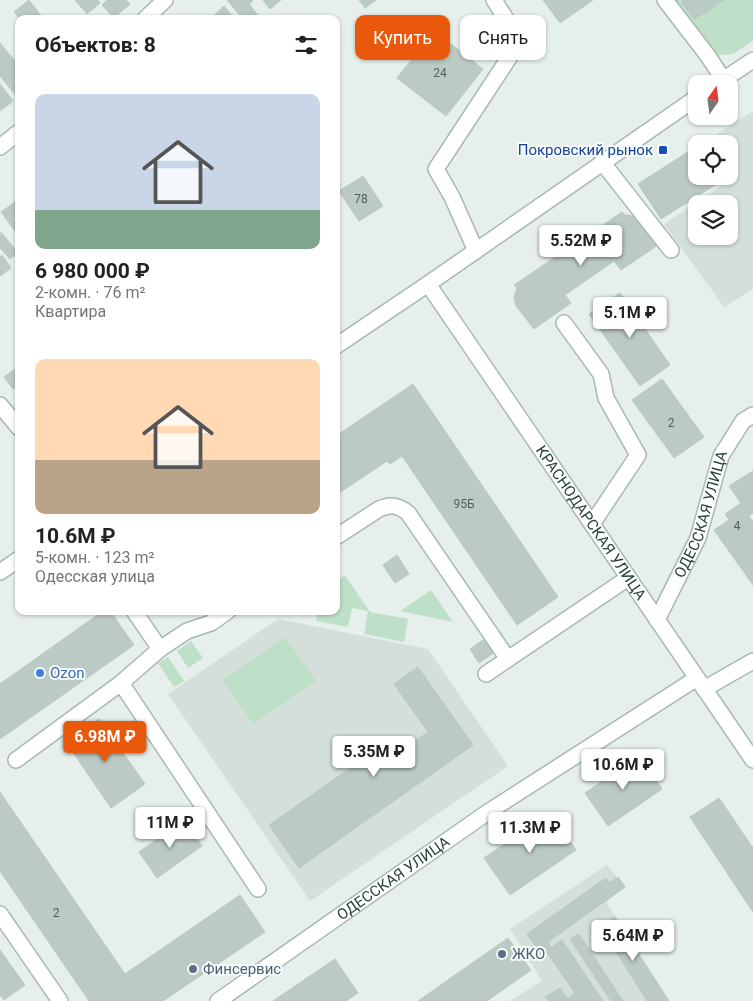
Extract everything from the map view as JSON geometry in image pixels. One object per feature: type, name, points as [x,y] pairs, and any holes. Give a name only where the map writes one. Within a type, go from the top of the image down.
[{"type":"street","points":[[149,15],[164,0]]},
{"type":"street","points":[[476,251],[452,197],[436,169],[520,41],[494,0]]},
{"type":"street","points":[[665,0],[708,56],[717,75]]},
{"type":"street","points":[[730,75],[753,60]]},
{"type":"street","points":[[340,343],[688,103]]},
{"type":"street","points":[[0,147],[15,135]]},
{"type":"street","points":[[602,162],[671,250]]},
{"type":"street","name":"КРАСНОДАРСКАЯ УЛИЦА","points":[[428,284],[753,760]]},
{"type":"street","points":[[564,323],[601,374],[606,398],[638,455],[592,524]]},
{"type":"street","points":[[0,405],[15,423]]},
{"type":"street","name":"ОДЕССКАЯ УЛИЦА","points":[[657,620],[698,538],[721,456],[743,421],[753,415]]},
{"type":"street","points":[[340,534],[386,506],[394,505],[408,512],[508,659]]},
{"type":"street","points":[[0,572],[15,562]]},
{"type":"street","points":[[486,674],[628,578]]},
{"type":"street","points":[[137,615],[160,649]]},
{"type":"street","points":[[16,760],[121,683],[160,649],[186,631],[211,623],[222,615]]},
{"type":"street","name":"ОДЕССКАЯ УЛИЦА","points":[[218,1001],[488,812],[701,683],[753,661]]},
{"type":"street","points":[[121,683],[258,889]]},
{"type":"street","points":[[0,914],[60,1001]]},
{"type":"shaded area","points":[[753,111],[753,289],[724,307],[664,224],[688,208],[688,245],[738,245],[738,195],[708,195],[723,185],[738,185],[738,135],[715,135],[731,125],[738,125],[738,121]]},
{"type":"shaded area","points":[[278,619],[428,649],[508,766],[310,901],[168,694]]},
{"type":"shaded area","points":[[607,865],[625,887],[606,902],[669,1001],[510,1001],[542,981],[510,929]]},
{"type":"green space","points":[[665,0],[753,0],[753,41],[733,54],[708,56]]},
{"type":"green space","points":[[345,575],[370,612],[408,619],[404,642],[364,634],[368,611],[352,608],[348,627],[316,621],[317,615],[340,615],[340,579]]},
{"type":"green space","points":[[431,590],[453,622],[400,611]]},
{"type":"green space","points":[[285,637],[316,681],[253,724],[222,680]]},
{"type":"green space","points":[[191,641],[203,658],[188,668],[177,651]]},
{"type":"green space","points":[[168,657],[184,681],[174,687],[158,663]]},
{"type":"building","points":[[29,0],[41,15],[17,15],[14,12]]},
{"type":"building","points":[[75,0],[98,0],[100,3],[87,14]]},
{"type":"building","points":[[107,0],[126,0],[130,4],[117,15],[111,15],[102,5]]},
{"type":"building","points":[[227,0],[253,1],[249,4],[258,15],[240,15]]},
{"type":"building","points":[[263,0],[281,0],[270,9]]},
{"type":"building","points":[[359,0],[376,0],[365,8]]},
{"type":"building","points":[[543,0],[593,0],[560,23]]},
{"type":"building","points":[[684,0],[724,0],[695,19],[681,2]]},
{"type":"building","points":[[224,6],[232,15],[214,15]]},
{"type":"building","points":[[0,43],[15,61],[15,94],[0,76]]},
{"type":"building","points":[[450,43],[460,51],[460,60],[471,60],[483,69],[446,116],[397,78],[411,60],[450,60]]},
{"type":"building","points":[[0,84],[13,101],[0,111]]},
{"type":"building","points":[[688,152],[688,185],[715,185],[699,195],[688,195],[688,202],[661,219],[638,184]]},
{"type":"building","points":[[363,176],[383,206],[359,221],[340,190]]},
{"type":"building","points":[[15,202],[15,231],[1,212]]},
{"type":"building","points":[[622,212],[625,215],[635,216],[658,245],[621,270],[614,261],[565,295],[571,303],[534,329],[516,306],[514,297],[517,288],[514,285]]},
{"type":"building","points":[[1,232],[15,249],[15,255],[10,259],[0,248]]},
{"type":"building","points":[[2,255],[11,268],[0,276],[0,257]]},
{"type":"building","points":[[620,293],[670,365],[640,386],[589,314]]},
{"type":"building","points":[[15,369],[15,387],[13,389],[4,377]]},
{"type":"building","points":[[662,379],[704,437],[674,458],[632,400]]},
{"type":"building","points":[[413,384],[558,597],[517,625],[402,456],[390,464],[387,461],[340,492],[340,433]]},
{"type":"building","points":[[753,471],[753,513],[749,516],[753,522],[753,585],[714,530],[729,520],[725,514],[741,503],[729,486]]},
{"type":"building","points":[[397,555],[409,574],[395,583],[383,565]]},
{"type":"building","points":[[97,615],[113,615],[134,645],[0,739],[0,684]]},
{"type":"building","points":[[486,638],[495,652],[479,663],[470,649]]},
{"type":"building","points":[[418,667],[473,745],[299,868],[269,825],[376,750],[385,762],[428,732],[394,684]]},
{"type":"building","points":[[99,719],[145,784],[111,808],[66,742]]},
{"type":"building","points":[[639,756],[662,789],[608,826],[585,793]]},
{"type":"building","points":[[0,792],[125,974],[240,895],[265,932],[163,1001],[89,1001],[0,871]]},
{"type":"building","points":[[719,798],[753,848],[753,912],[690,817]]},
{"type":"building","points":[[550,813],[576,850],[510,895],[484,858]]},
{"type":"building","points":[[184,820],[202,846],[157,878],[139,852]]},
{"type":"building","points":[[618,877],[625,887],[548,942],[551,947],[541,954],[527,934],[606,878],[609,883]]},
{"type":"building","points":[[615,917],[669,1001],[647,1001],[600,926]]},
{"type":"building","points":[[579,934],[623,1001],[611,1001],[570,939]]},
{"type":"building","name":"ЖКО","points":[[508,938],[531,970],[487,1001],[418,1001]]},
{"type":"building","points":[[562,940],[603,1001],[564,1001],[575,993],[546,951]]},
{"type":"building","points":[[0,950],[25,985],[4,1000],[0,995]]},
{"type":"building","points":[[335,959],[358,993],[346,1001],[273,1001]]},
{"type":"building","points":[[560,988],[567,998],[564,1001],[548,1001],[545,997]]},
{"type":"place","name":"Покровский рынок","points":[[663,150]]},
{"type":"place","name":"Ozon","points":[[40,673]]},
{"type":"place","name":"ЖКО","points":[[502,954]]},
{"type":"place","name":"Финсервис","points":[[193,969]]}]
